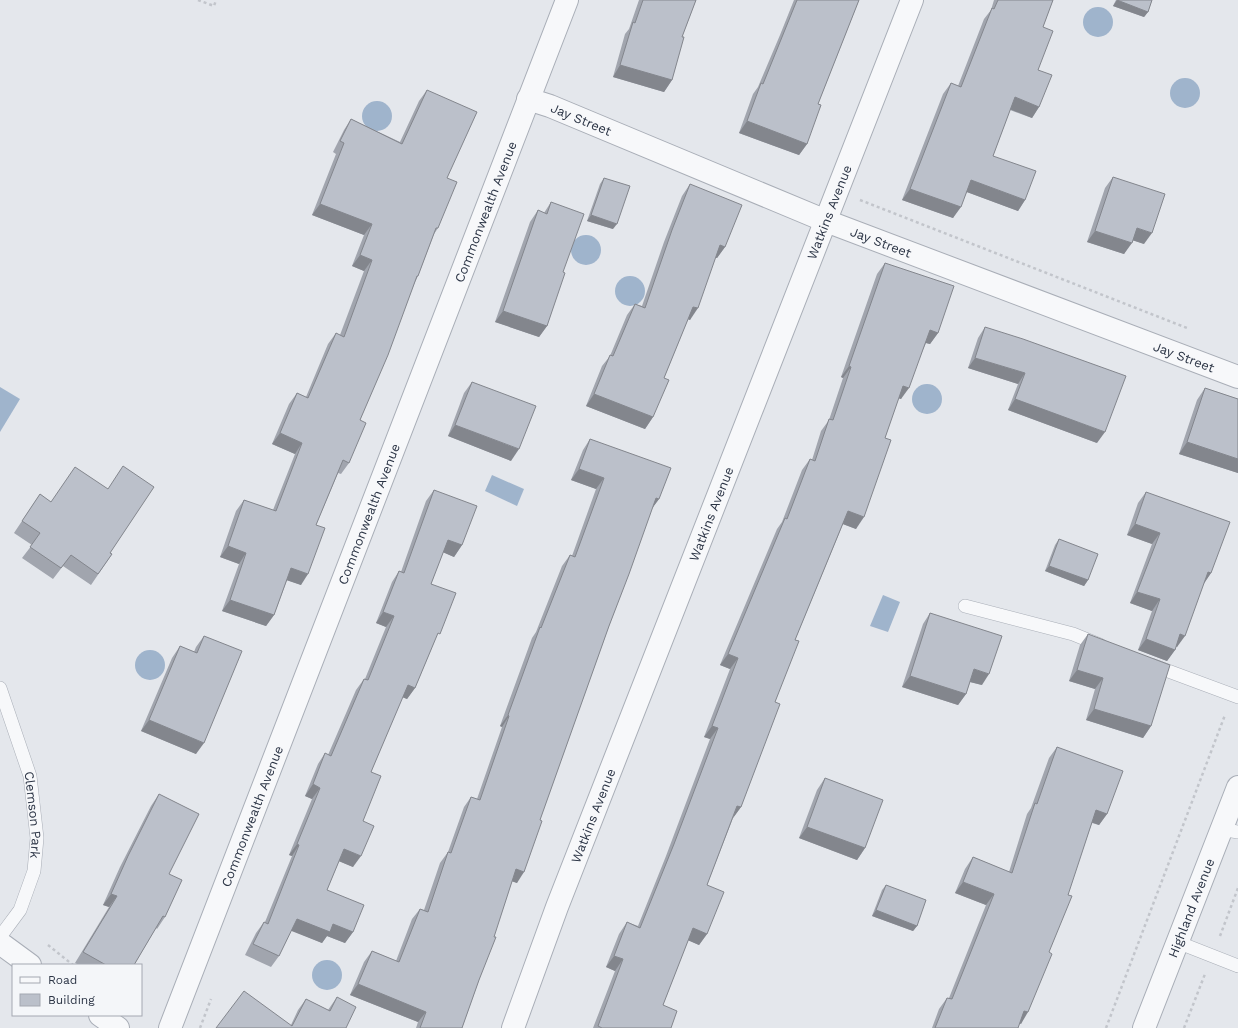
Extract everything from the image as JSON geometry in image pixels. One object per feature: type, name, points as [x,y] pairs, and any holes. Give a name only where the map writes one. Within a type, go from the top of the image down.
[{"type":"street","name":"Commonwealth Avenue","points":[[170,1028],[566,0]]},
{"type":"street","name":"Watkins Avenue","points":[[513,1028],[557,907],[912,0]]},
{"type":"street","name":"Jay Street","points":[[528,98],[826,221],[1238,377]]},
{"type":"street","name":"Highland Avenue","points":[[1144,1028],[1177,942],[1230,831],[1238,787]]},
{"type":"street","points":[[0,943],[29,964]]},
{"type":"street","points":[[101,1016],[118,1028]]},
{"type":"lane","points":[[965,606],[1073,634],[1114,650]]},
{"type":"lane","points":[[1142,661],[1235,696]]},
{"type":"lane","name":"Clemson Park","points":[[0,688],[30,776],[37,838],[34,871],[20,910],[0,937]]},
{"type":"lane","points":[[1177,942],[1238,966]]},
{"type":"path","points":[[198,0],[214,6],[216,0]]},
{"type":"path","points":[[853,198],[1194,330]]},
{"type":"path","points":[[1106,1028],[1235,696]]},
{"type":"path","points":[[45,943],[72,964]]},
{"type":"water","points":[[1098,7],[1109,11],[1113,22],[1109,33],[1098,37],[1087,33],[1083,22],[1087,11]]},
{"type":"water","points":[[1185,78],[1196,82],[1200,93],[1196,104],[1185,108],[1174,104],[1170,93],[1174,82]]},
{"type":"water","points":[[377,101],[388,105],[392,116],[388,127],[377,131],[366,127],[362,116],[366,105]]},
{"type":"water","points":[[586,235],[597,239],[601,250],[597,261],[586,265],[575,261],[571,250],[575,239]]},
{"type":"water","points":[[630,276],[641,280],[645,291],[641,302],[630,306],[619,302],[615,291],[619,280]]},
{"type":"water","points":[[927,384],[938,388],[942,399],[938,410],[927,414],[916,410],[912,399],[916,388]]},
{"type":"water","points":[[0,387],[20,399],[0,432]]},
{"type":"water","points":[[492,475],[524,489],[517,506],[485,491]]},
{"type":"water","points":[[883,595],[900,602],[888,632],[870,626]]},
{"type":"water","points":[[150,650],[161,654],[165,665],[161,676],[150,680],[139,676],[135,665],[139,654]]},
{"type":"water","points":[[327,960],[338,964],[342,975],[338,986],[327,990],[316,986],[312,975],[316,964]]},
{"type":"building","points":[[643,0],[696,0],[682,37],[684,37],[672,80],[620,65],[633,22],[635,23]]},
{"type":"building","points":[[797,0],[859,0],[818,104],[821,105],[807,144],[747,121],[761,83],[763,84]]},
{"type":"building","points":[[998,0],[1053,0],[1043,27],[1053,31],[1038,70],[1052,75],[1039,107],[1015,97],[993,156],[1036,171],[1025,200],[971,180],[961,207],[910,189],[951,83],[961,87],[992,8],[994,9]]},
{"type":"building","points":[[1117,0],[1152,0],[1148,12]]},
{"type":"building","points":[[427,90],[477,112],[447,178],[457,182],[438,228],[436,228],[388,355],[360,420],[366,423],[349,463],[343,460],[316,525],[325,528],[308,574],[291,568],[274,615],[230,600],[246,553],[228,546],[244,500],[276,511],[302,443],[280,433],[297,393],[308,398],[336,333],[344,337],[372,260],[360,255],[372,224],[320,204],[344,143],[340,141],[351,119],[402,144]]},
{"type":"building","points":[[1113,177],[1165,194],[1152,233],[1137,228],[1132,243],[1095,231]]},
{"type":"building","points":[[604,178],[630,186],[617,224],[591,215]]},
{"type":"building","points":[[690,184],[742,205],[725,247],[720,245],[698,308],[693,307],[664,378],[669,380],[653,417],[594,394],[610,355],[613,356],[635,304],[645,308],[672,230]]},
{"type":"building","points":[[551,202],[584,214],[563,272],[565,273],[547,326],[503,311],[538,210],[547,214]]},
{"type":"building","points":[[885,263],[954,286],[938,333],[930,330],[909,388],[903,386],[885,438],[891,440],[864,517],[848,511],[795,640],[799,641],[775,702],[780,704],[741,807],[737,806],[707,885],[724,892],[707,934],[693,928],[663,1005],[677,1011],[671,1028],[602,1028],[598,1026],[623,959],[614,956],[627,922],[640,928],[674,844],[718,728],[712,726],[738,658],[728,654],[785,518],[787,519],[810,459],[815,461],[829,419],[833,420],[851,367],[849,366]]},
{"type":"building","points":[[985,327],[1126,376],[1105,432],[1015,399],[1025,373],[975,358]]},
{"type":"building","points":[[472,382],[536,406],[519,449],[455,425]]},
{"type":"building","points":[[1205,388],[1238,399],[1238,459],[1187,442]]},
{"type":"building","points":[[590,439],[671,468],[659,499],[656,498],[609,626],[540,820],[542,821],[524,872],[516,869],[494,937],[496,937],[462,1028],[420,1028],[426,1012],[358,984],[372,951],[399,962],[420,909],[428,912],[448,852],[451,853],[471,797],[480,800],[509,716],[508,715],[540,627],[541,628],[570,555],[575,557],[604,478],[579,469]]},
{"type":"building","points":[[123,466],[154,487],[110,553],[112,554],[98,574],[71,555],[61,568],[30,547],[40,533],[22,521],[40,494],[51,502],[75,467],[108,489]]},
{"type":"building","points":[[434,490],[477,506],[462,545],[448,540],[431,584],[456,593],[440,634],[438,633],[415,688],[408,685],[371,772],[381,776],[363,821],[374,826],[361,856],[344,849],[327,890],[364,905],[353,932],[333,924],[330,932],[297,919],[279,956],[253,944],[264,922],[268,924],[299,845],[297,844],[320,788],[313,784],[325,753],[331,756],[364,679],[368,680],[394,616],[383,612],[399,571],[404,573]]},
{"type":"building","points":[[1146,492],[1230,522],[1211,573],[1208,572],[1185,636],[1180,634],[1175,650],[1146,639],[1160,599],[1137,592],[1160,533],[1135,524]]},
{"type":"building","points":[[1059,539],[1098,554],[1088,580],[1049,566]]},
{"type":"building","points":[[930,613],[1002,636],[989,674],[974,669],[966,694],[910,676]]},
{"type":"building","points":[[1088,634],[1170,665],[1151,726],[1094,709],[1103,678],[1077,670]]},
{"type":"building","points":[[204,636],[242,651],[204,743],[149,720],[180,646],[197,653]]},
{"type":"building","points":[[1057,747],[1123,771],[1107,814],[1096,810],[1068,895],[1072,896],[1049,952],[1052,954],[1028,1012],[1024,1011],[1018,1028],[935,1028],[947,998],[952,999],[994,894],[963,882],[973,857],[1012,873],[1035,803],[1037,804]]},
{"type":"building","points":[[825,778],[883,800],[865,848],[807,827]]},
{"type":"building","points":[[159,794],[199,814],[169,874],[182,880],[165,917],[163,916],[135,964],[104,964],[83,952],[117,896],[111,894]]},
{"type":"building","points":[[886,885],[926,900],[917,926],[876,910]]},
{"type":"building","points":[[244,991],[292,1026],[306,999],[330,1011],[337,997],[356,1007],[346,1028],[216,1028]]}]
